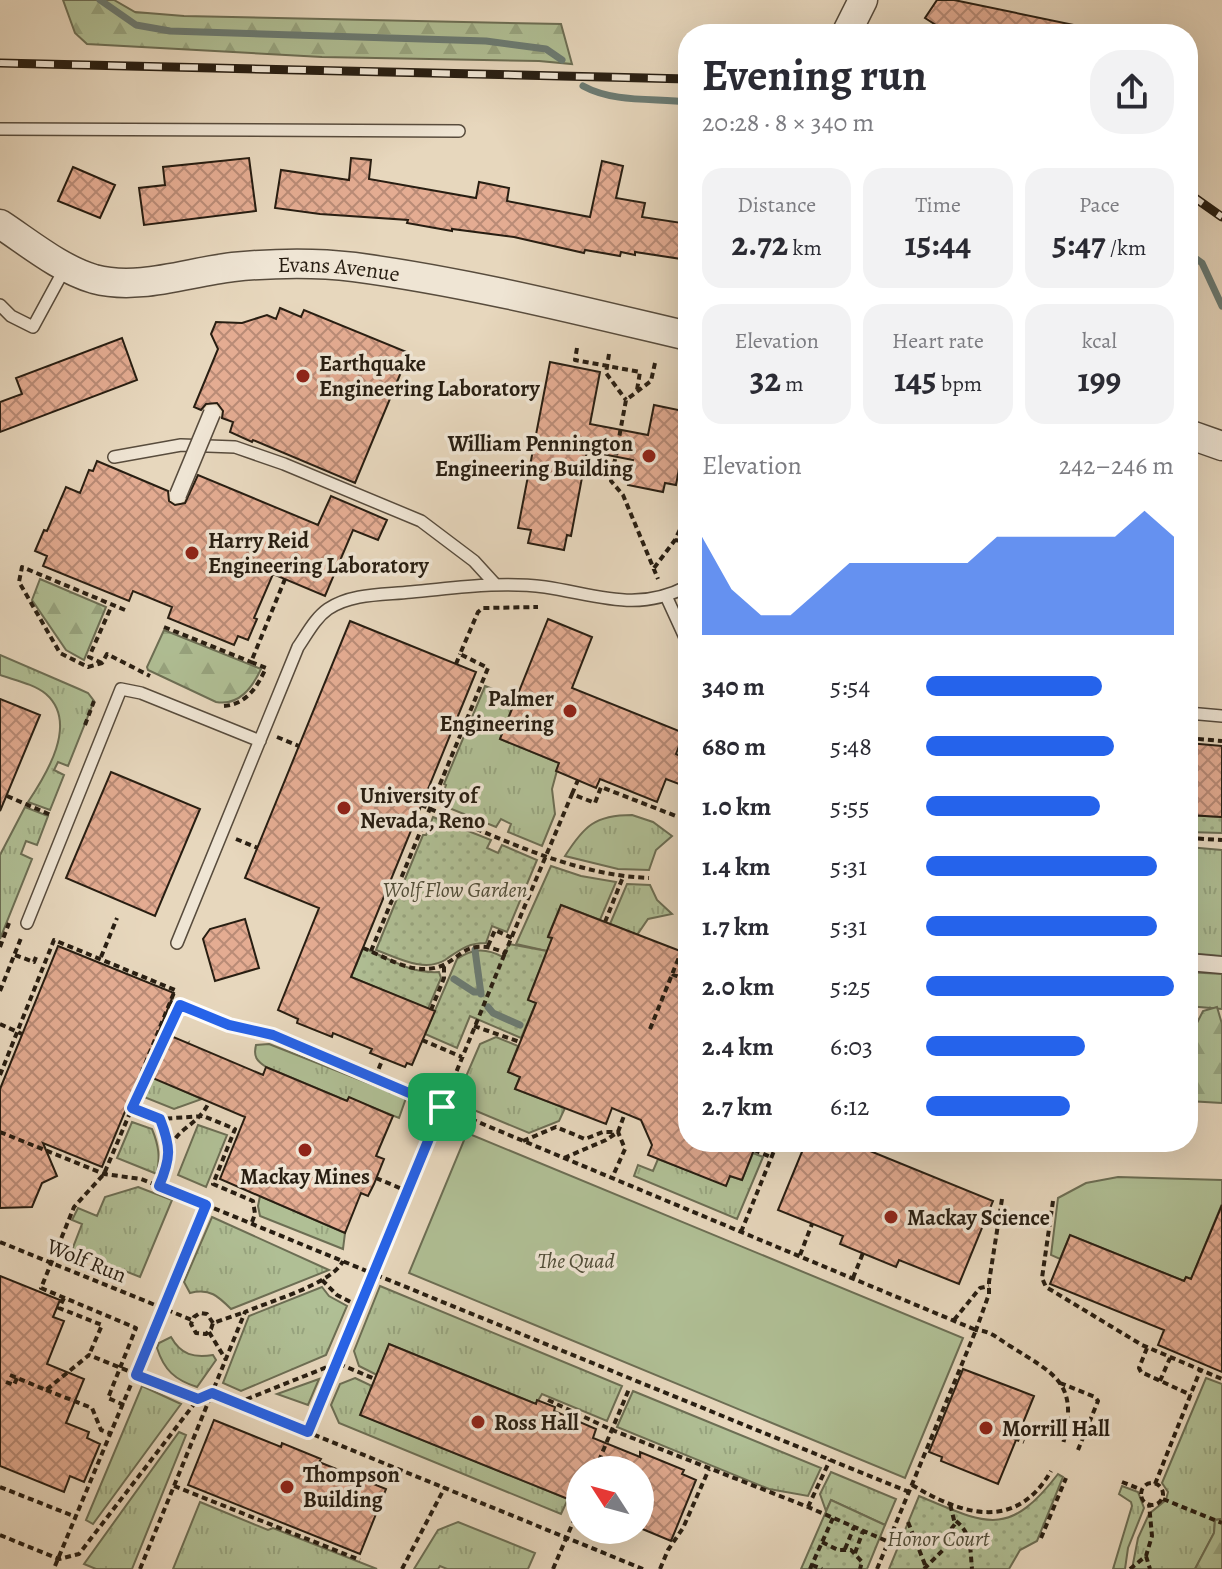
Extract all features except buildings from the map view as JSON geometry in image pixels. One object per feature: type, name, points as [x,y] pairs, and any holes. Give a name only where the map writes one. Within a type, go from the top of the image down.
[{"type":"street","points":[[851,24],[863,0]]},
{"type":"street","name":"Evans Avenue","points":[[0,224],[66,266],[96,279],[135,283],[265,265],[353,267],[547,303],[678,334]]},
{"type":"street","points":[[178,495],[212,413]]},
{"type":"street","points":[[1198,438],[1222,446]]},
{"type":"street","points":[[1198,963],[1222,965]]},
{"type":"lane","points":[[0,129],[459,131]]},
{"type":"lane","points":[[0,305],[11,316],[33,327],[66,266]]},
{"type":"lane","points":[[114,457],[181,445],[235,447],[421,521],[474,561],[495,584]]},
{"type":"lane","points":[[177,943],[298,647],[327,610],[355,597],[495,584],[546,587],[603,599],[631,601],[666,596],[678,591]]},
{"type":"lane","points":[[666,596],[678,622]]},
{"type":"lane","points":[[27,923],[121,689],[141,693],[260,741]]},
{"type":"lane","points":[[1198,714],[1222,716]]},
{"type":"path","points":[[577,348],[575,360],[640,372],[636,392]]},
{"type":"path","points":[[609,354],[606,373],[626,400]]},
{"type":"path","points":[[655,363],[651,381],[626,400],[611,481],[623,495],[666,596]]},
{"type":"path","points":[[654,568],[678,534]]},
{"type":"path","points":[[125,610],[22,567],[19,582],[60,653],[88,667],[102,663],[107,654],[159,681]]},
{"type":"path","points":[[251,662],[285,579]]},
{"type":"path","points":[[102,663],[89,657],[112,605]]},
{"type":"path","points":[[456,664],[478,612],[483,608],[538,607]]},
{"type":"path","points":[[164,627],[266,668],[256,687],[236,705],[213,705]]},
{"type":"path","points":[[371,951],[488,668],[460,654]]},
{"type":"path","points":[[1198,739],[1222,741]]},
{"type":"path","points":[[308,1432],[578,780]]},
{"type":"path","points":[[572,794],[595,803],[601,787],[678,817]]},
{"type":"path","points":[[7,796],[51,815]]},
{"type":"path","points":[[421,805],[600,874],[649,878]]},
{"type":"path","points":[[1198,839],[1222,840]]},
{"type":"path","points":[[605,922],[623,877]]},
{"type":"path","points":[[0,947],[11,918]]},
{"type":"path","points":[[101,957],[117,918]]},
{"type":"path","points":[[0,991],[27,923]]},
{"type":"path","points":[[488,946],[495,930],[512,938]]},
{"type":"path","points":[[0,1075],[20,1033],[54,940],[175,990],[135,1089],[141,1092]]},
{"type":"path","points":[[363,948],[417,969],[444,965],[468,949],[488,946],[505,953]]},
{"type":"path","points":[[15,955],[34,962],[36,957]]},
{"type":"path","points":[[650,1029],[678,959]]},
{"type":"path","points":[[431,1010],[444,978],[444,965]]},
{"type":"path","points":[[672,974],[678,977]]},
{"type":"path","points":[[171,1002],[229,1025],[273,1035],[976,1330],[989,1331],[1048,1368],[1060,1383],[1069,1407],[1063,1444]]},
{"type":"path","points":[[124,1405],[108,1398],[136,1328],[41,1288],[74,1207],[104,1174],[180,1005]]},
{"type":"path","points":[[167,1011],[176,1015]]},
{"type":"path","points":[[0,1024],[20,1033]]},
{"type":"path","points":[[474,1026],[520,1042]]},
{"type":"path","points":[[422,1040],[462,1057]]},
{"type":"path","points":[[375,1078],[383,1058]]},
{"type":"path","points":[[159,1186],[175,1137],[203,1116],[209,1102]]},
{"type":"path","points":[[132,1108],[160,1119],[203,1116],[238,1129],[213,1184],[253,1201],[255,1214],[252,1223]]},
{"type":"path","points":[[564,1158],[618,1132],[625,1113]]},
{"type":"path","points":[[160,1119],[170,1149]]},
{"type":"path","points":[[523,1141],[556,1127],[585,1139],[603,1132],[618,1132]]},
{"type":"path","points":[[0,1132],[104,1174],[141,1179],[159,1186],[909,1492]]},
{"type":"path","points":[[612,1178],[625,1149],[618,1132]]},
{"type":"path","points":[[741,1232],[772,1154],[763,1152]]},
{"type":"path","points":[[376,1178],[408,1191]]},
{"type":"path","points":[[877,1569],[987,1305],[1002,1199]]},
{"type":"path","points":[[1053,1201],[1042,1278],[1046,1287],[1147,1348],[1222,1379]]},
{"type":"path","points":[[62,1569],[55,1568],[206,1205]]},
{"type":"path","points":[[799,1256],[812,1224]]},
{"type":"path","name":"Wolf Run","points":[[0,1242],[192,1320]]},
{"type":"path","points":[[853,1278],[863,1253]]},
{"type":"path","points":[[209,1332],[213,1323],[322,1280],[339,1270],[343,1261]]},
{"type":"path","points":[[322,1280],[337,1295],[360,1307]]},
{"type":"path","points":[[954,1320],[980,1288],[989,1286]]},
{"type":"path","points":[[46,1390],[89,1355],[102,1325],[59,1308],[64,1298]]},
{"type":"path","points":[[140,1569],[245,1312]]},
{"type":"path","points":[[209,1332],[196,1333],[192,1320],[203,1313],[213,1323]]},
{"type":"path","points":[[209,1332],[226,1360]]},
{"type":"path","points":[[1147,1348],[1139,1368],[1141,1372],[1191,1395]]},
{"type":"path","points":[[89,1355],[198,1399]]},
{"type":"path","points":[[1160,1381],[1170,1358]]},
{"type":"path","points":[[237,1403],[337,1363],[375,1379]]},
{"type":"path","points":[[1155,1484],[1200,1370]]},
{"type":"path","points":[[10,1375],[92,1408],[101,1430],[112,1434]]},
{"type":"path","points":[[6,1382],[14,1385],[17,1378]]},
{"type":"path","points":[[1060,1383],[1098,1401],[1078,1450]]},
{"type":"path","points":[[601,1456],[629,1389]]},
{"type":"path","points":[[0,1535],[59,1559],[79,1554],[198,1399],[212,1393],[566,1538],[553,1569]]},
{"type":"path","points":[[548,1400],[612,1430],[889,1542]]},
{"type":"path","points":[[1014,1438],[1024,1442]]},
{"type":"path","points":[[808,1507],[830,1460]]},
{"type":"path","points":[[660,1569],[683,1528],[709,1469]]},
{"type":"path","points":[[912,1485],[949,1503],[980,1513],[995,1514],[1025,1501],[1036,1492],[1051,1471]]},
{"type":"path","points":[[1041,1538],[1066,1478]]},
{"type":"path","points":[[1122,1482],[1142,1490]]},
{"type":"path","points":[[1146,1484],[1162,1487],[1163,1499],[1159,1503],[1149,1504],[1143,1500],[1142,1490],[1146,1484]]},
{"type":"path","points":[[174,1486],[360,1560]]},
{"type":"path","points":[[0,1487],[77,1517]]},
{"type":"path","points":[[402,1569],[445,1487]]},
{"type":"path","points":[[1163,1499],[1222,1523]]},
{"type":"path","points":[[949,1503],[955,1520],[966,1530],[969,1538],[972,1569]]},
{"type":"path","points":[[1149,1504],[1152,1536],[1146,1556],[1150,1569]]},
{"type":"path","points":[[822,1569],[811,1567],[833,1518]]},
{"type":"path","points":[[908,1522],[925,1568],[946,1547],[955,1520]]},
{"type":"path","points":[[845,1549],[854,1527]]},
{"type":"path","points":[[855,1553],[863,1531]]},
{"type":"path","points":[[947,1542],[953,1547],[961,1547],[969,1538]]},
{"type":"path","points":[[822,1542],[838,1550],[855,1553],[862,1562],[860,1569]]},
{"type":"path","points":[[581,1544],[643,1569]]},
{"type":"path","points":[[1130,1569],[1146,1556]]},
{"type":"green space","points":[[63,0],[114,0],[135,12],[184,16],[561,24],[572,64],[322,57],[87,44],[75,33]]},
{"type":"green space","points":[[40,579],[106,607],[84,660],[66,650],[32,600]]},
{"type":"green space","points":[[164,630],[261,669],[244,694],[224,703],[216,702],[148,670]]},
{"type":"green space","points":[[0,655],[88,693],[94,701],[68,766],[58,762],[54,770],[64,775],[50,810],[28,802],[56,749],[60,719],[46,694],[0,675]]},
{"type":"green space","points":[[485,686],[516,698],[500,739],[559,763],[552,789],[555,814],[542,846],[508,832],[511,824],[501,819],[496,827],[439,804],[444,784]]},
{"type":"green space","points":[[25,807],[48,816],[37,845],[26,841],[21,854],[32,859],[0,939],[0,855]]},
{"type":"green space","points":[[632,815],[653,822],[672,836],[656,850],[649,870],[618,869],[565,856],[592,824],[609,817]]},
{"type":"green space","points":[[1198,816],[1222,817],[1222,833],[1198,832]]},
{"type":"green space","name":"Wolf Flow Garden","points":[[433,817],[491,840],[487,848],[498,853],[502,845],[537,860],[507,932],[492,926],[486,943],[469,946],[437,964],[428,965],[401,960],[376,950]]},
{"type":"green space","points":[[1198,848],[1222,850],[1222,956],[1198,954]]},
{"type":"green space","points":[[551,866],[581,876],[616,882],[600,920],[561,905],[548,936],[552,938],[547,951],[516,944]]},
{"type":"green space","points":[[627,884],[650,885],[657,900],[672,914],[648,919],[637,935],[610,924]]},
{"type":"green space","points":[[509,944],[547,951],[528,999],[536,1003],[521,1038],[470,1016],[457,1048],[425,1034],[457,959],[480,950],[503,957]]},
{"type":"green space","name":"Wolf Flow Garden","points":[[363,948],[409,968],[439,972],[441,978],[428,1009],[351,977]]},
{"type":"green space","points":[[1198,973],[1222,974],[1222,1009],[1198,1007]]},
{"type":"green space","points":[[1217,1007],[1222,1024],[1222,1103],[1198,1102],[1198,1021],[1203,1011]]},
{"type":"green space","points":[[496,1037],[518,1046],[508,1072],[520,1077],[515,1089],[565,1108],[559,1121],[529,1133],[469,1108],[461,1088],[480,1044]]},
{"type":"green space","points":[[188,1043],[170,1085],[202,1099],[174,1109],[144,1097],[154,1069]]},
{"type":"green space","points":[[269,1044],[406,1098],[399,1118],[349,1098],[347,1101],[266,1067],[256,1058],[255,1049],[256,1045]]},
{"type":"green space","points":[[132,1122],[152,1129],[158,1152],[157,1174],[117,1158]]},
{"type":"green space","points":[[198,1125],[227,1135],[206,1187],[178,1175]]},
{"type":"green space","name":"The Quad","points":[[467,1133],[963,1338],[905,1478],[409,1273]]},
{"type":"green space","points":[[753,1153],[763,1157],[737,1219],[634,1176],[638,1165],[653,1171],[658,1159],[726,1185],[730,1176],[742,1180]]},
{"type":"green space","points":[[1118,1177],[1222,1180],[1222,1204],[1191,1279],[1186,1277],[1184,1281],[1070,1235],[1060,1259],[1051,1255],[1058,1198],[1086,1183]]},
{"type":"green space","points":[[138,1187],[172,1200],[140,1277],[72,1250],[82,1224],[72,1220],[78,1208],[97,1216],[105,1197]]},
{"type":"green space","points":[[260,1196],[345,1233],[343,1249],[260,1216]]},
{"type":"green space","points":[[212,1217],[329,1270],[231,1309],[213,1294],[190,1293],[184,1282]]},
{"type":"green space","points":[[380,1286],[622,1386],[607,1421],[542,1394],[536,1404],[389,1344],[377,1375],[359,1366],[354,1351]]},
{"type":"green space","points":[[322,1287],[329,1296],[347,1306],[326,1355],[241,1391],[223,1383],[249,1316]]},
{"type":"green space","points":[[171,1337],[184,1351],[200,1356],[213,1355],[216,1360],[197,1387],[182,1381],[163,1362],[157,1348],[159,1343]]},
{"type":"green space","points":[[355,1378],[372,1386],[361,1415],[566,1498],[561,1514],[339,1423],[331,1405],[340,1384]]},
{"type":"green space","points":[[1206,1378],[1222,1384],[1222,1519],[1215,1520],[1214,1533],[1195,1569],[1132,1569],[1138,1538],[1149,1514],[1166,1500],[1168,1492],[1162,1483]]},
{"type":"green space","points":[[319,1379],[308,1405],[277,1394]]},
{"type":"green space","points":[[142,1386],[181,1404],[93,1524],[86,1520]]},
{"type":"green space","points":[[633,1391],[821,1468],[808,1496],[769,1489],[617,1427]]},
{"type":"green space","points":[[179,1432],[186,1435],[132,1569],[96,1569],[84,1564]]},
{"type":"green space","points":[[831,1472],[896,1499],[885,1525],[831,1500],[826,1511],[820,1494]]},
{"type":"green space","name":"Honor Court","points":[[1058,1474],[1063,1477],[1037,1541],[1020,1550],[1009,1569],[889,1569],[919,1496],[962,1514],[995,1520],[1025,1509]]},
{"type":"green space","points":[[1122,1486],[1138,1492],[1144,1508],[1128,1548],[1125,1569],[1113,1569],[1132,1506],[1119,1494]]},
{"type":"green space","points":[[831,1500],[885,1525],[867,1569],[801,1569]]},
{"type":"green space","points":[[200,1502],[268,1530],[273,1528],[377,1569],[173,1569]]},
{"type":"green space","points":[[1222,1519],[1222,1569],[1195,1569],[1214,1533],[1215,1520]]},
{"type":"green space","points":[[458,1522],[535,1553],[528,1569],[447,1569],[440,1566],[438,1569],[414,1569],[438,1530]]},
{"type":"waterway","points":[[100,0],[136,25],[170,31],[486,41],[546,49],[562,60]]},
{"type":"waterway","points":[[583,86],[608,95],[678,101]]},
{"type":"waterway","points":[[1198,260],[1222,306]]},
{"type":"waterway","points":[[475,950],[481,994]]},
{"type":"waterway","points":[[454,979],[474,992],[481,992]]},
{"type":"waterway","points":[[488,1007],[493,1013],[520,1025]]},
{"type":"railway","points":[[0,63],[678,79]]},
{"type":"railway","points":[[1198,200],[1222,217]]},
{"type":"place","name":"Earthquake Engineering Laboratory","points":[[303,376]]},
{"type":"place","name":"William Pennington Engineering Building","points":[[649,456]]},
{"type":"place","name":"Harry Reid Engineering Laboratory","points":[[192,553]]},
{"type":"place","name":"Palmer Engineering","points":[[570,711]]},
{"type":"place","name":"University of Nevada, Reno","points":[[344,808]]},
{"type":"place","name":"Mackay Mines","points":[[305,1150]]},
{"type":"place","name":"Mackay Science","points":[[891,1217]]},
{"type":"place","name":"Ross Hall","points":[[478,1422]]},
{"type":"place","name":"Morrill Hall","points":[[986,1428]]},
{"type":"place","name":"Thompson Building","points":[[287,1487]]},
{"type":"route","points":[[180,1005],[229,1025],[273,1035],[442,1107],[308,1432],[212,1393],[198,1399],[136,1375],[206,1205],[159,1186],[168,1162],[168,1138],[160,1119],[132,1108],[180,1005]]}]
